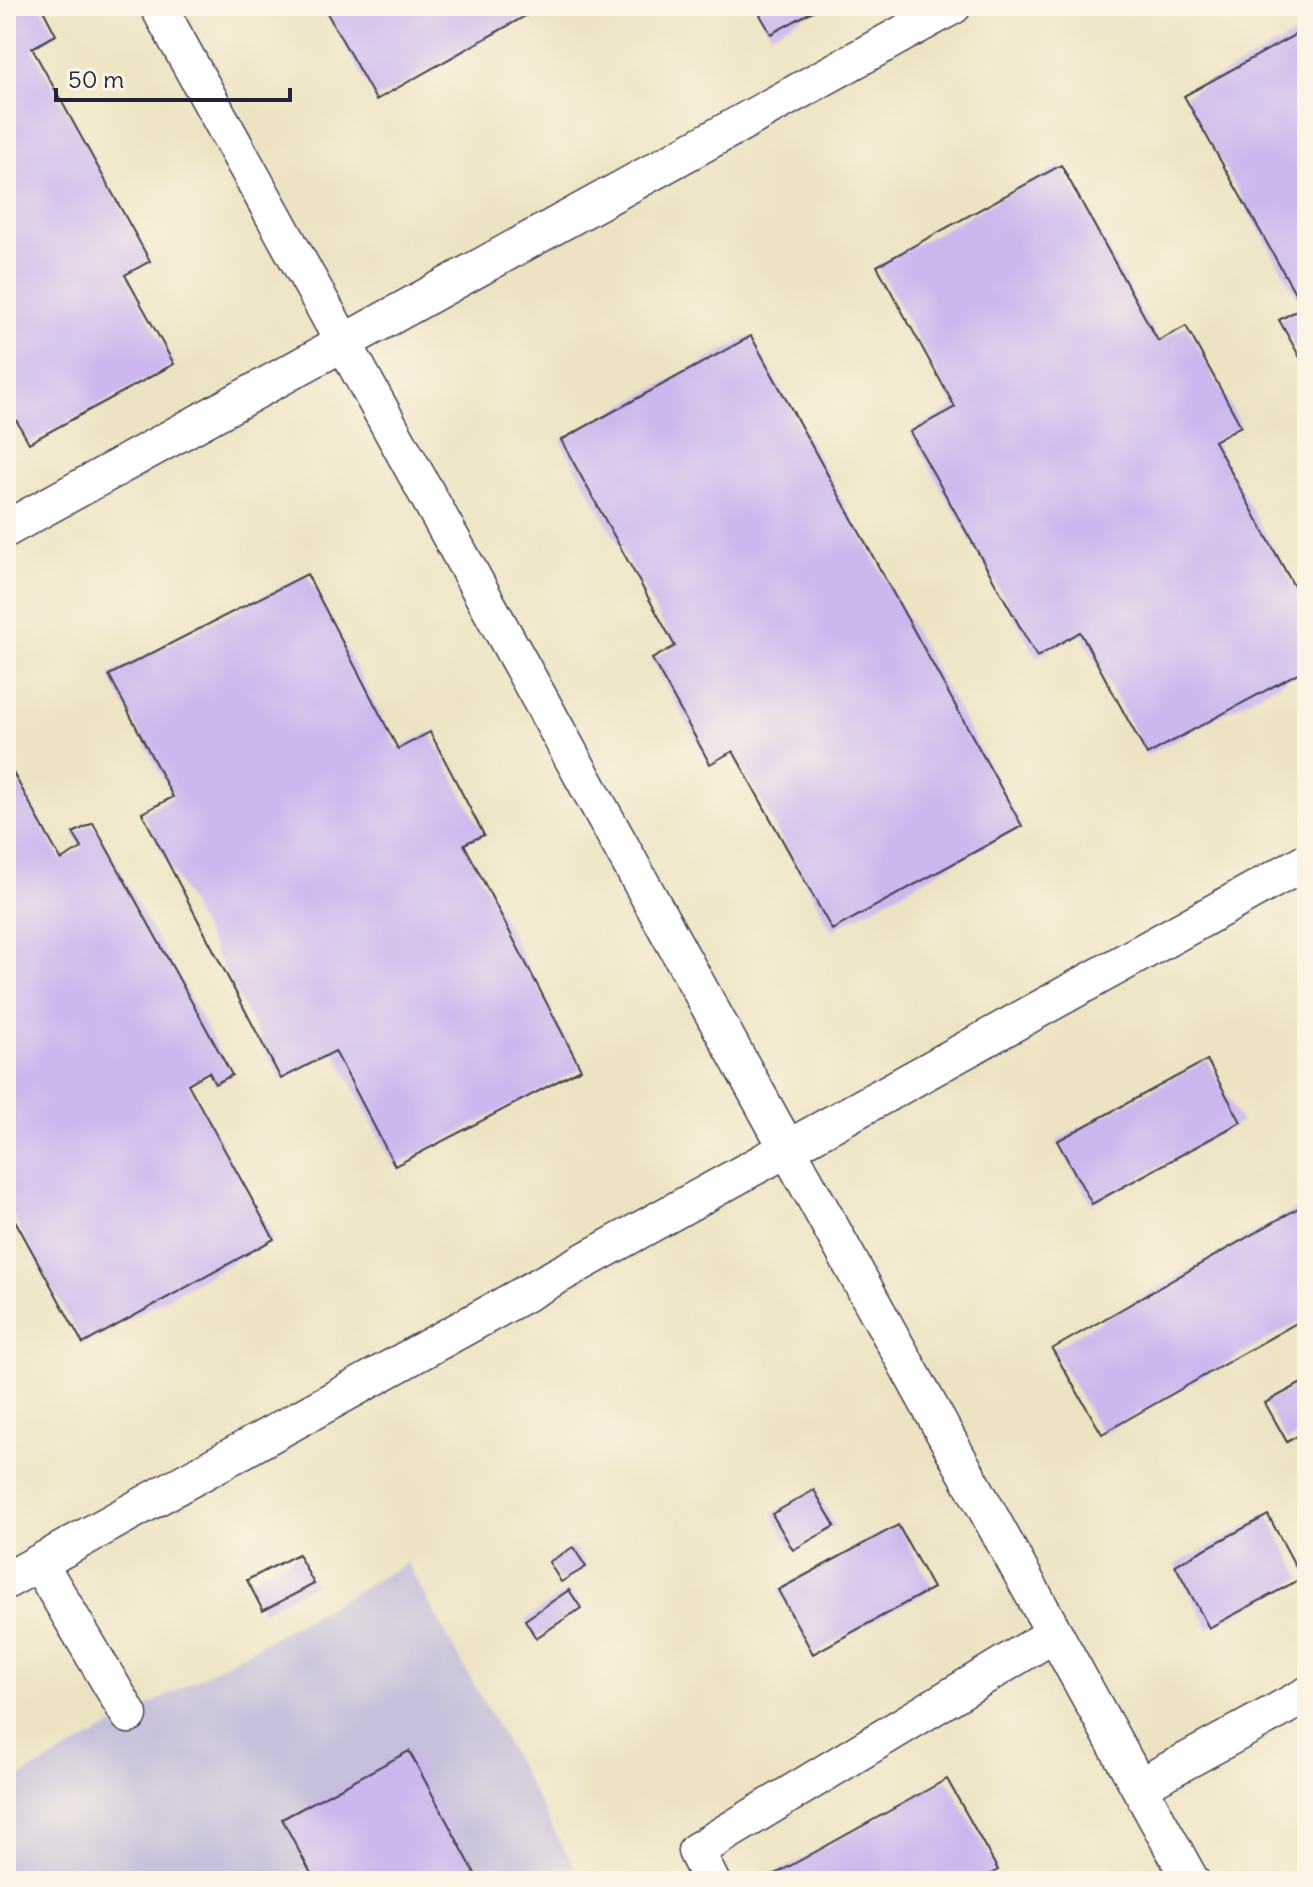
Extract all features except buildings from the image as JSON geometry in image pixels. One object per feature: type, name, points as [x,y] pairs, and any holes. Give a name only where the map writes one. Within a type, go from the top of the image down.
[{"type":"lane","points":[[158,6],[1191,1881]]},
{"type":"lane","points":[[6,529],[953,6]]},
{"type":"lane","points":[[6,1581],[1307,861]]},
{"type":"lane","points":[[39,1563],[129,1715]]},
{"type":"lane","points":[[711,1881],[696,1851],[1054,1634]]},
{"type":"lane","points":[[1140,1786],[1307,1695]]},
{"type":"shaded area","points":[[407,1563],[582,1881],[6,1881],[6,1785]]}]
